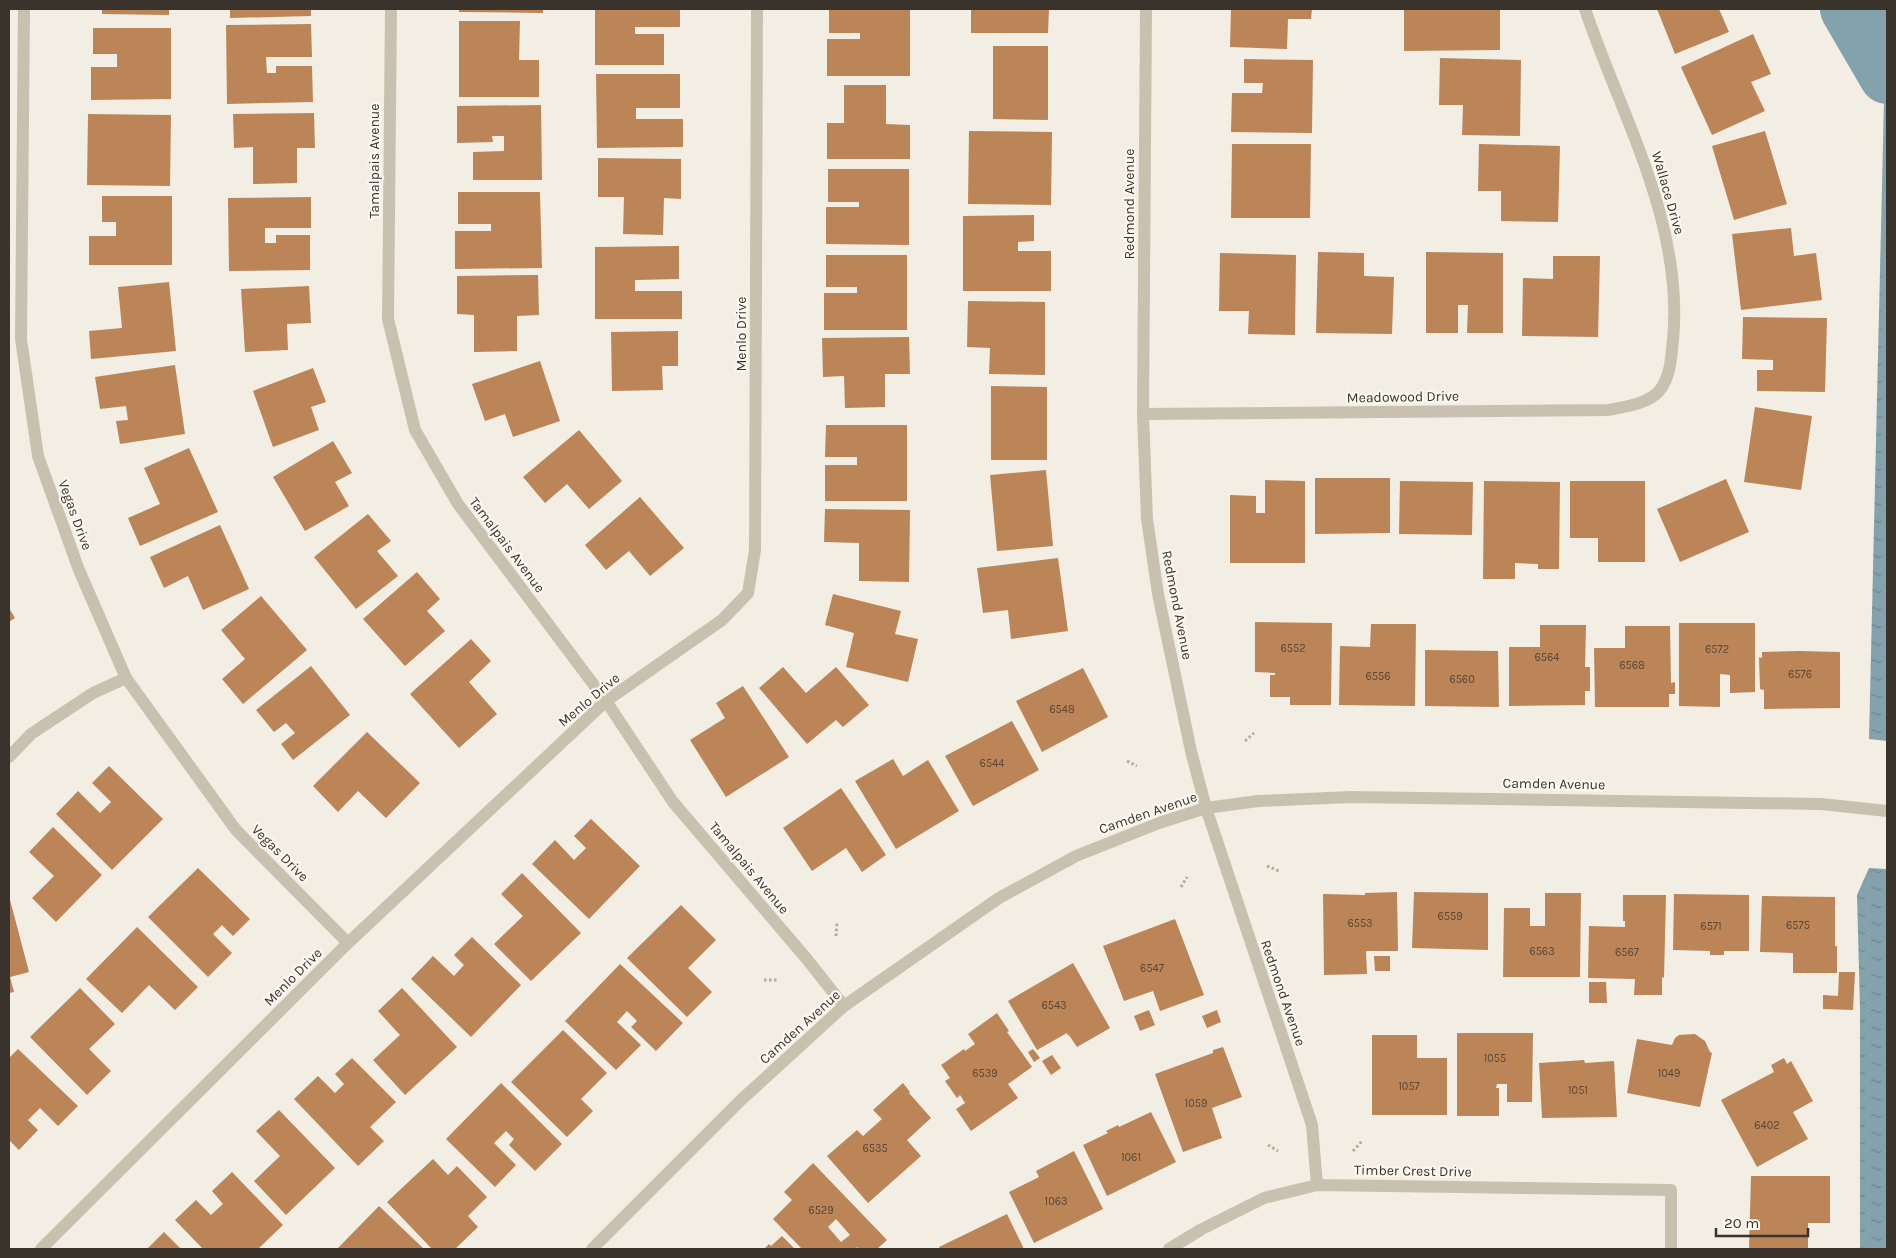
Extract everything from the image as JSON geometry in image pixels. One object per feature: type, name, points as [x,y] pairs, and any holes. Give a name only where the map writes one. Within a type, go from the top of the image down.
[{"type":"street","name":"Vegas Drive","points":[[24,9],[21,340],[38,456],[79,570],[126,678],[236,830],[348,943]]},
{"type":"street","name":"Tamalpais Avenue","points":[[390,9],[388,319],[415,430],[458,504],[606,701],[673,802],[806,958],[844,1006]]},
{"type":"street","name":"Menlo Drive","points":[[40,1249],[348,943],[606,701],[722,620],[748,593],[755,550],[757,9]]},
{"type":"street","name":"Redmond Avenue","points":[[1146,9],[1143,414],[1147,519],[1158,594],[1191,751],[1206,808],[1312,1124],[1317,1185]]},
{"type":"street","name":"Wallace Drive","points":[[1586,9],[1599,48],[1647,168],[1666,238],[1674,292],[1674,329],[1670,371],[1659,392]]},
{"type":"street","name":"Meadowood Drive","points":[[1143,414],[1608,410],[1637,405],[1659,392]]},
{"type":"street","points":[[9,758],[31,734],[93,693],[126,678]]},
{"type":"street","name":"Camden Avenue","points":[[592,1249],[741,1100],[844,1006],[999,898],[1067,860],[1159,823],[1206,808],[1258,801],[1351,797],[1821,804],[1887,811]]},
{"type":"street","name":"Timber Crest Drive","points":[[1169,1249],[1202,1229],[1264,1198],[1317,1185],[1671,1190],[1671,1249]]},
{"type":"path","points":[[1245,741],[1254,733]]},
{"type":"path","points":[[1127,761],[1137,766]]},
{"type":"path","points":[[1267,866],[1279,871]]},
{"type":"path","points":[[1181,887],[1187,877]]},
{"type":"path","points":[[836,936],[837,923]]},
{"type":"path","points":[[764,980],[777,980]]},
{"type":"path","points":[[1353,1151],[1362,1141]]},
{"type":"path","points":[[1268,1145],[1278,1151]]},
{"type":"water","points":[[1840,9],[1887,9],[1887,741],[1869,739],[1885,58]]},
{"type":"water","points":[[1869,868],[1886,869],[1887,872],[1887,1249],[1860,1249],[1860,1009],[1857,895]]},
{"type":"building","points":[[102,9],[169,9],[169,15],[102,14]]},
{"type":"building","points":[[230,9],[311,9],[311,16],[230,18]]},
{"type":"building","points":[[459,9],[543,9],[543,13],[459,12]]},
{"type":"building","points":[[595,9],[680,9],[680,27],[635,27],[635,34],[664,34],[664,65],[595,65]]},
{"type":"building","points":[[829,9],[910,9],[910,76],[827,76],[827,39],[860,39],[860,33],[829,33]]},
{"type":"building","points":[[971,9],[1049,9],[1048,33],[971,33]]},
{"type":"building","points":[[1231,9],[1312,9],[1311,19],[1288,19],[1287,49],[1230,47]]},
{"type":"building","points":[[1404,9],[1500,9],[1500,50],[1404,51]]},
{"type":"building","points":[[1657,9],[1719,9],[1729,32],[1675,54]]},
{"type":"building","points":[[459,21],[520,21],[519,60],[539,60],[539,97],[459,97]]},
{"type":"building","points":[[311,24],[312,57],[266,57],[267,73],[276,73],[276,66],[312,66],[313,102],[227,104],[226,25]]},
{"type":"building","points":[[93,28],[171,28],[171,99],[91,100],[91,67],[117,67],[117,54],[93,54]]},
{"type":"building","points":[[1753,34],[1771,74],[1751,82],[1765,111],[1712,135],[1681,67]]},
{"type":"building","points":[[993,46],[1048,46],[1048,120],[993,119]]},
{"type":"building","points":[[1440,58],[1521,60],[1520,136],[1462,135],[1463,105],[1439,105]]},
{"type":"building","points":[[1244,59],[1313,60],[1312,133],[1231,132],[1232,93],[1262,93],[1263,83],[1244,83]]},
{"type":"building","points":[[596,74],[680,74],[680,108],[636,108],[636,119],[683,119],[683,147],[597,148]]},
{"type":"building","points":[[844,85],[886,85],[886,124],[910,125],[910,159],[827,159],[827,123],[844,123]]},
{"type":"building","points":[[541,105],[542,180],[473,180],[473,152],[504,151],[504,136],[492,136],[493,142],[457,143],[457,106]]},
{"type":"building","points":[[314,113],[315,148],[297,148],[297,183],[253,184],[253,147],[234,148],[233,114]]},
{"type":"building","points":[[88,114],[171,115],[170,186],[87,185]]},
{"type":"building","points":[[969,131],[1052,132],[1051,205],[968,204]]},
{"type":"building","points":[[1765,131],[1787,204],[1734,220],[1712,146]]},
{"type":"building","points":[[1232,144],[1311,144],[1310,218],[1231,218]]},
{"type":"building","points":[[1479,144],[1560,146],[1558,222],[1501,221],[1501,191],[1478,191]]},
{"type":"building","points":[[598,158],[681,159],[681,199],[664,198],[663,235],[623,234],[624,197],[598,197]]},
{"type":"building","points":[[828,169],[909,169],[909,245],[826,244],[826,207],[859,207],[859,202],[828,202]]},
{"type":"building","points":[[458,192],[540,192],[542,268],[455,269],[455,231],[491,231],[491,224],[458,224]]},
{"type":"building","points":[[102,196],[172,196],[172,265],[89,265],[89,236],[116,236],[116,222],[102,222]]},
{"type":"building","points":[[311,197],[311,228],[265,228],[265,243],[276,243],[276,235],[310,235],[310,270],[229,271],[228,198]]},
{"type":"building","points":[[1034,215],[1034,241],[1018,242],[1018,251],[1051,251],[1051,291],[963,291],[963,216]]},
{"type":"building","points":[[1791,228],[1794,256],[1816,253],[1822,300],[1741,310],[1732,234]]},
{"type":"building","points":[[679,246],[679,279],[635,280],[635,291],[682,291],[682,319],[595,319],[595,247]]},
{"type":"building","points":[[1318,252],[1364,253],[1364,276],[1394,277],[1392,334],[1316,333]]},
{"type":"building","points":[[1426,252],[1503,253],[1503,333],[1467,333],[1468,305],[1458,305],[1458,333],[1426,333]]},
{"type":"building","points":[[1220,253],[1296,255],[1295,335],[1248,334],[1249,311],[1219,311]]},
{"type":"building","points":[[826,255],[907,255],[907,330],[824,330],[824,293],[857,293],[857,287],[826,287]]},
{"type":"building","points":[[1553,256],[1600,256],[1598,337],[1522,336],[1523,278],[1553,279]]},
{"type":"building","points":[[538,275],[539,315],[517,316],[517,351],[474,352],[474,315],[457,314],[457,276]]},
{"type":"building","points":[[169,282],[176,351],[91,359],[89,331],[122,328],[118,287]]},
{"type":"building","points":[[309,286],[311,323],[287,324],[288,350],[245,352],[241,289]]},
{"type":"building","points":[[968,301],[1045,302],[1045,375],[989,374],[990,348],[967,347]]},
{"type":"building","points":[[1743,317],[1827,318],[1825,392],[1757,391],[1757,370],[1773,370],[1773,360],[1742,359]]},
{"type":"building","points":[[678,331],[678,366],[662,366],[663,390],[612,391],[611,332]]},
{"type":"building","points":[[909,337],[910,374],[885,374],[885,407],[845,408],[844,376],[823,377],[822,338]]},
{"type":"building","points":[[540,361],[560,421],[513,437],[505,414],[485,421],[472,384]]},
{"type":"building","points":[[175,365],[185,434],[120,444],[116,421],[128,420],[126,406],[100,409],[95,377]]},
{"type":"building","points":[[313,368],[326,402],[311,407],[319,430],[273,447],[253,391]]},
{"type":"building","points":[[991,386],[1047,387],[1047,460],[991,460]]},
{"type":"building","points":[[1755,407],[1812,416],[1801,490],[1744,482]]},
{"type":"building","points":[[826,425],[907,425],[907,501],[825,501],[825,465],[857,465],[857,457],[825,457]]},
{"type":"building","points":[[579,430],[622,481],[589,509],[567,484],[545,503],[523,477]]},
{"type":"building","points":[[333,441],[352,473],[335,482],[349,506],[305,531],[273,477]]},
{"type":"building","points":[[189,448],[218,512],[140,546],[128,518],[160,504],[144,468]]},
{"type":"building","points":[[1046,470],[1053,546],[997,551],[990,475]]},
{"type":"building","points":[[1315,478],[1390,478],[1390,533],[1315,534]]},
{"type":"building","points":[[1726,479],[1749,532],[1680,562],[1657,509]]},
{"type":"building","points":[[1265,480],[1305,481],[1305,563],[1230,563],[1230,495],[1256,496],[1256,513],[1265,513]]},
{"type":"building","points":[[1400,481],[1473,482],[1472,535],[1399,534]]},
{"type":"building","points":[[1484,481],[1560,482],[1559,569],[1538,569],[1538,564],[1515,563],[1515,579],[1483,579]]},
{"type":"building","points":[[1570,481],[1645,481],[1645,562],[1598,562],[1598,538],[1570,538]]},
{"type":"building","points":[[640,497],[684,548],[650,576],[629,551],[606,570],[585,545]]},
{"type":"building","points":[[825,509],[910,510],[909,582],[859,581],[859,543],[824,542]]},
{"type":"building","points":[[368,514],[391,541],[377,551],[398,576],[356,609],[314,557]]},
{"type":"building","points":[[220,525],[249,589],[203,610],[188,576],[164,588],[150,557]]},
{"type":"building","points":[[1058,558],[1068,631],[1011,639],[1008,610],[983,613],[977,568]]},
{"type":"building","points":[[417,572],[440,599],[427,611],[445,631],[405,666],[363,619]]},
{"type":"building","points":[[833,594],[901,611],[895,634],[918,639],[908,682],[846,667],[854,633],[825,625]]},
{"type":"building","points":[[261,596],[307,650],[243,704],[222,679],[245,659],[221,630]]},
{"type":"building","points":[[9,608],[15,618],[9,622]]},
{"type":"building","points":[[1255,622],[1332,623],[1331,705],[1290,705],[1290,697],[1270,697],[1270,675],[1275,675],[1275,673],[1255,672]]},
{"type":"building","points":[[1679,623],[1755,623],[1755,692],[1730,693],[1730,675],[1720,674],[1720,707],[1679,706]]},
{"type":"building","points":[[1371,624],[1416,624],[1415,706],[1339,705],[1340,646],[1370,647]]},
{"type":"building","points":[[1540,625],[1586,625],[1585,667],[1590,667],[1590,691],[1585,691],[1585,705],[1509,706],[1509,647],[1540,647]]},
{"type":"building","points":[[1625,626],[1670,626],[1671,683],[1675,682],[1675,694],[1669,694],[1669,707],[1595,707],[1594,648],[1625,648]]},
{"type":"building","points":[[471,639],[491,661],[469,682],[497,714],[459,748],[410,694]]},
{"type":"building","points":[[1425,650],[1498,651],[1499,707],[1425,706]]},
{"type":"building","points":[[1762,652],[1840,652],[1840,708],[1764,709],[1764,690],[1760,689],[1759,657],[1762,658]]},
{"type":"building","points":[[311,666],[350,715],[293,760],[281,744],[295,733],[286,723],[274,732],[256,710]]},
{"type":"building","points":[[783,667],[806,693],[836,667],[869,705],[843,727],[836,720],[807,744],[759,688]]},
{"type":"building","points":[[1083,668],[1108,717],[1042,752],[1016,701]]},
{"type":"building","points":[[743,686],[789,757],[726,797],[690,740],[725,718],[716,703]]},
{"type":"building","points":[[1012,721],[1039,770],[973,806],[945,756]]},
{"type":"building","points":[[367,732],[420,783],[386,818],[358,791],[338,812],[313,786]]},
{"type":"building","points":[[893,759],[903,776],[928,760],[959,811],[896,849],[855,781]]},
{"type":"building","points":[[109,766],[163,819],[112,870],[56,814],[78,791],[100,813],[111,802],[92,783]]},
{"type":"building","points":[[841,788],[886,855],[862,872],[846,848],[812,871],[783,828]]},
{"type":"building","points":[[591,819],[640,866],[589,919],[532,864],[555,840],[574,860],[586,848],[574,836]]},
{"type":"building","points":[[53,827],[102,875],[56,922],[32,898],[54,876],[29,852]]},
{"type":"building","points":[[198,868],[250,919],[233,936],[222,925],[213,934],[232,953],[208,977],[148,917]]},
{"type":"building","points":[[522,873],[581,933],[531,981],[494,944],[523,916],[501,894]]},
{"type":"building","points":[[1397,892],[1398,951],[1366,951],[1367,974],[1324,975],[1323,894],[1365,895],[1365,893]]},
{"type":"building","points":[[1414,892],[1488,893],[1488,950],[1412,948]]},
{"type":"building","points":[[1545,893],[1581,893],[1580,977],[1503,977],[1504,908],[1530,908],[1530,926],[1545,926]]},
{"type":"building","points":[[1674,894],[1749,895],[1749,951],[1724,951],[1724,955],[1710,955],[1710,951],[1673,950]]},
{"type":"building","points":[[1623,895],[1666,895],[1662,995],[1634,995],[1635,979],[1588,978],[1589,926],[1625,927],[1625,921],[1623,921]]},
{"type":"building","points":[[9,896],[29,972],[10,977],[14,992],[9,993]]},
{"type":"building","points":[[1762,896],[1835,897],[1837,973],[1793,973],[1793,953],[1760,952]]},
{"type":"building","points":[[681,905],[716,940],[688,968],[712,992],[687,1017],[627,958]]},
{"type":"building","points":[[1175,919],[1204,995],[1160,1011],[1153,991],[1124,1001],[1103,946]]},
{"type":"building","points":[[137,927],[198,987],[175,1010],[149,985],[122,1013],[86,979]]},
{"type":"building","points":[[472,937],[521,985],[471,1037],[411,979],[433,956],[454,976],[464,965],[454,955]]},
{"type":"building","points":[[1374,956],[1390,956],[1390,971],[1375,971]]},
{"type":"building","points":[[1073,963],[1110,1028],[1077,1047],[1067,1033],[1037,1050],[1008,1001]]},
{"type":"building","points":[[620,964],[683,1023],[656,1051],[631,1027],[637,1021],[627,1011],[617,1022],[641,1045],[616,1070],[565,1021]]},
{"type":"building","points":[[1839,972],[1855,972],[1853,1010],[1823,1009],[1823,995],[1838,996]]},
{"type":"building","points":[[1589,982],[1606,982],[1607,1003],[1589,1003]]},
{"type":"building","points":[[80,988],[115,1024],[89,1049],[111,1071],[87,1095],[30,1037]]},
{"type":"building","points":[[402,988],[457,1047],[405,1095],[373,1060],[400,1035],[378,1011]]},
{"type":"building","points":[[1149,1010],[1155,1025],[1140,1031],[1134,1016]]},
{"type":"building","points":[[1217,1010],[1221,1022],[1207,1028],[1202,1016]]},
{"type":"building","points":[[997,1013],[1009,1031],[1007,1032],[1032,1067],[1008,1084],[1018,1098],[971,1131],[956,1109],[965,1103],[960,1095],[957,1098],[945,1081],[950,1078],[941,1065],[964,1049],[965,1051],[975,1044],[968,1034]]},
{"type":"building","points":[[563,1030],[607,1073],[581,1099],[593,1111],[567,1137],[511,1082]]},
{"type":"building","points":[[1457,1033],[1533,1033],[1532,1102],[1507,1102],[1507,1084],[1497,1084],[1496,1088],[1499,1088],[1499,1116],[1457,1116]]},
{"type":"building","points":[[1695,1034],[1705,1041],[1712,1053],[1700,1107],[1627,1093],[1637,1039],[1672,1045],[1675,1038],[1679,1035]]},
{"type":"building","points":[[1372,1035],[1417,1035],[1417,1058],[1447,1058],[1447,1115],[1372,1115]]},
{"type":"building","points":[[1223,1047],[1242,1097],[1212,1108],[1222,1138],[1183,1152],[1155,1074],[1213,1053],[1213,1050]]},
{"type":"building","points":[[18,1049],[78,1106],[58,1126],[40,1108],[28,1120],[38,1130],[19,1150],[9,1140],[9,1058]]},
{"type":"building","points":[[1033,1049],[1040,1058],[1034,1062],[1028,1052]]},
{"type":"building","points":[[1052,1055],[1061,1068],[1051,1075],[1042,1061]]},
{"type":"building","points":[[352,1058],[396,1102],[370,1127],[384,1141],[358,1166],[294,1099],[318,1076],[335,1093],[344,1084],[335,1074]]},
{"type":"building","points":[[1784,1058],[1787,1064],[1791,1061],[1813,1101],[1793,1112],[1808,1139],[1757,1167],[1721,1100],[1774,1072],[1771,1065]]},
{"type":"building","points":[[1584,1060],[1585,1063],[1614,1061],[1617,1117],[1542,1118],[1539,1063]]},
{"type":"building","points":[[501,1083],[562,1144],[535,1171],[509,1145],[514,1139],[506,1131],[494,1143],[516,1165],[495,1187],[446,1139]]},
{"type":"building","points":[[903,1083],[909,1093],[931,1118],[907,1140],[921,1156],[868,1203],[827,1156],[857,1130],[863,1136],[882,1119],[873,1110]]},
{"type":"building","points":[[279,1110],[335,1168],[286,1215],[254,1181],[280,1156],[256,1131]]},
{"type":"building","points":[[1151,1112],[1176,1162],[1107,1196],[1083,1145],[1108,1133],[1106,1131],[1118,1125],[1119,1127]]},
{"type":"building","points":[[1074,1151],[1103,1209],[1034,1243],[1009,1192],[1039,1177],[1036,1171]]},
{"type":"building","points":[[433,1159],[448,1175],[457,1166],[487,1197],[468,1216],[478,1227],[455,1249],[432,1249],[387,1202]]},
{"type":"building","points":[[813,1163],[887,1240],[877,1249],[859,1249],[857,1247],[856,1249],[802,1249],[773,1219],[792,1200],[784,1192]],"holes":[[[836,1219],[850,1235],[841,1242],[828,1227]]]},
{"type":"building","points":[[232,1172],[283,1225],[258,1249],[203,1249],[175,1220],[196,1200],[211,1215],[223,1204],[212,1191]]},
{"type":"building","points":[[1751,1176],[1830,1176],[1830,1223],[1808,1223],[1808,1249],[1749,1249]]},
{"type":"building","points":[[379,1206],[424,1249],[337,1249]]},
{"type":"building","points":[[1007,1214],[1024,1249],[940,1249],[939,1247]]},
{"type":"building","points":[[164,1232],[181,1249],[147,1249]]},
{"type":"building","points":[[782,1236],[795,1249],[764,1249],[769,1244],[771,1246]]},
{"type":"waterway","points":[[1848,9],[1887,76]]}]
